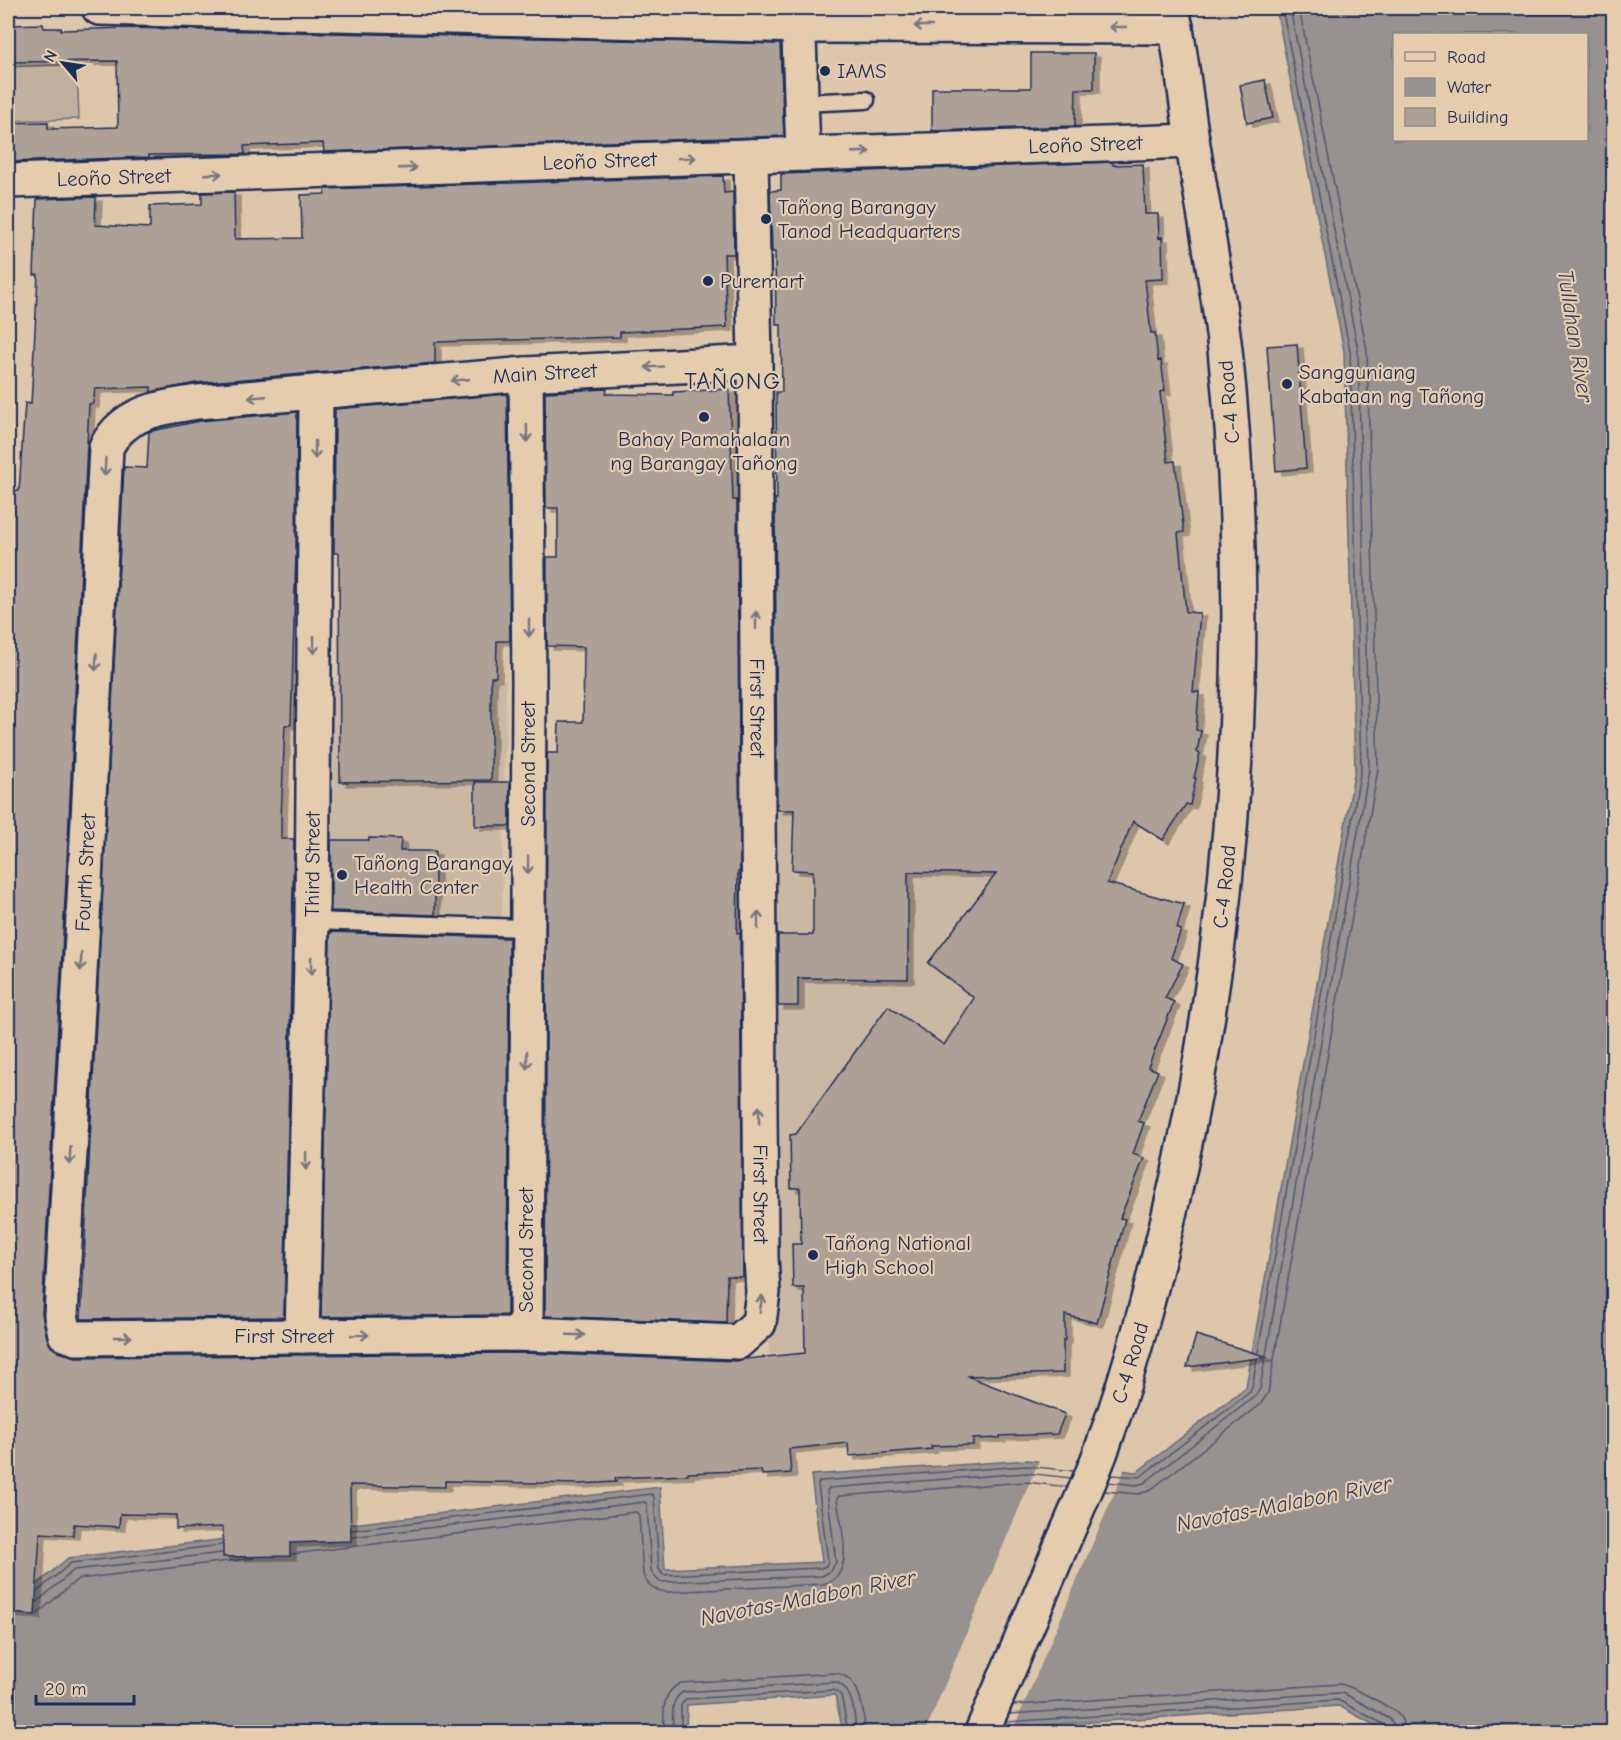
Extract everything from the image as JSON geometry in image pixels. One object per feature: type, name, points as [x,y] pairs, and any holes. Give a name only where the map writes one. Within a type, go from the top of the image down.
[{"type":"main road","points":[[99,8],[799,17],[1174,17]]},
{"type":"main road","points":[[799,17],[803,154]]},
{"type":"main road","name":"C-4 Road","points":[[982,1732],[1103,1447],[1136,1341],[1165,1233],[1189,1125],[1208,1016],[1221,916],[1233,795],[1238,684],[1234,463],[1225,352],[1213,255],[1192,141],[1174,17]]},
{"type":"main road","name":"Leoño Street","points":[[8,181],[1192,141]]},
{"type":"main road","points":[[751,156],[755,362]]},
{"type":"main road","name":"Main Street","points":[[131,420],[158,408],[316,392],[526,374],[755,362]]},
{"type":"main road","name":"First Street","points":[[65,1334],[76,1338],[526,1334],[738,1342],[759,1323],[763,1292],[760,1257],[755,362]]},
{"type":"main road","name":"Second Street","points":[[526,374],[529,670],[526,1334]]},
{"type":"main road","name":"Third Street","points":[[302,1336],[312,921],[316,392]]},
{"type":"main road","name":"Fourth Street","points":[[65,1334],[61,1315],[106,447],[114,431],[131,420]]},
{"type":"lane","points":[[802,103],[866,100]]},
{"type":"lane","points":[[312,921],[527,928]]},
{"type":"shaded area","points":[[77,64],[79,119],[8,121],[8,67]]},
{"type":"shaded area","points":[[8,202],[11,202],[8,390]]},
{"type":"shaded area","points":[[506,680],[502,917],[320,917],[323,682]]},
{"type":"shaded area","points":[[764,806],[972,810],[1097,845],[862,1349],[769,1355]]},
{"type":"water","points":[[1276,8],[1613,8],[1613,1732],[1387,1732],[1339,1706],[936,1732],[843,1732],[835,1695],[687,1705],[686,1732],[8,1732],[8,1609],[68,1558],[660,1487],[665,1569],[822,1562],[811,1475],[1027,1460],[1137,1472],[1246,1387],[1355,769],[1344,351]]},
{"type":"pier","points":[[1040,1458],[1125,1468],[1013,1730],[925,1732]]},
{"type":"building","points":[[43,24],[44,28],[61,28],[61,30],[128,28],[780,44],[784,136],[324,152],[323,143],[244,146],[245,154],[149,155],[149,157],[8,162],[8,123],[48,122],[48,129],[118,127],[117,61],[8,62],[8,25]]},
{"type":"building","points":[[1031,53],[1094,53],[1094,89],[1076,89],[1075,126],[932,131],[932,88],[1031,88]]},
{"type":"building","points":[[1265,80],[1273,118],[1247,123],[1240,85]]},
{"type":"building","points":[[1113,162],[1113,165],[1143,164],[1145,214],[1158,214],[1159,238],[1162,237],[1163,279],[1145,280],[1151,333],[1155,333],[1158,361],[1161,360],[1165,391],[1160,392],[1168,462],[1175,461],[1184,532],[1178,533],[1186,612],[1200,613],[1193,692],[1199,692],[1196,730],[1201,731],[1197,752],[1200,753],[1190,805],[1186,804],[1163,840],[1133,821],[1107,883],[1184,904],[1177,928],[1181,930],[1171,958],[1183,964],[1165,998],[1174,1002],[1148,1067],[1158,1071],[1138,1121],[1144,1123],[1133,1154],[1144,1158],[1120,1218],[1125,1219],[1097,1323],[1065,1315],[1063,1373],[967,1376],[1065,1414],[1057,1434],[1000,1436],[1000,1438],[973,1439],[973,1445],[931,1446],[932,1449],[849,1456],[848,1443],[789,1449],[791,1473],[762,1475],[761,1470],[688,1473],[688,1475],[615,1478],[616,1482],[578,1484],[445,1481],[445,1487],[350,1485],[351,1541],[290,1543],[290,1556],[223,1557],[223,1527],[176,1529],[176,1515],[120,1514],[119,1527],[74,1524],[73,1535],[40,1533],[35,1615],[8,1613],[8,531],[10,490],[19,491],[25,403],[31,404],[38,275],[34,275],[37,199],[96,197],[95,225],[150,228],[150,206],[202,204],[202,193],[234,192],[235,239],[302,238],[301,195],[325,194],[325,189],[723,176],[724,193],[733,192],[734,254],[724,254],[727,327],[620,332],[620,337],[435,342],[435,363],[196,383],[151,392],[151,387],[95,389],[93,404],[89,404],[42,1314],[51,1346],[59,1352],[76,1357],[526,1353],[737,1361],[746,1358],[805,1353],[804,1288],[793,1288],[792,1244],[801,1244],[800,1188],[791,1188],[790,1135],[796,1134],[888,1006],[944,1045],[974,998],[928,963],[996,874],[908,872],[908,979],[798,978],[798,1006],[778,1006],[778,935],[813,935],[813,871],[792,870],[794,810],[777,810],[776,392],[782,392],[781,325],[776,325],[775,252],[772,252],[770,191],[781,190],[781,174]]},
{"type":"building","points":[[1297,344],[1306,468],[1276,471],[1267,346]]},
{"type":"building","points":[[607,389],[606,394],[673,395],[673,392],[729,389],[733,500],[737,500],[740,871],[738,872],[737,933],[740,933],[743,1277],[727,1276],[726,1323],[545,1316],[547,753],[558,753],[559,722],[583,722],[584,647],[547,646],[547,557],[558,557],[558,508],[546,508],[545,392]]},
{"type":"building","points":[[507,394],[510,641],[497,641],[496,677],[491,677],[491,780],[340,782],[339,553],[334,553],[335,409]]},
{"type":"building","points":[[297,412],[291,725],[285,725],[281,819],[281,839],[294,839],[284,1317],[81,1319],[124,467],[147,468],[149,432],[152,431],[200,421]]},
{"type":"building","points":[[475,782],[510,782],[510,826],[475,826]]},
{"type":"building","points":[[369,838],[401,839],[400,851],[435,851],[435,915],[331,911],[331,840],[369,840]]},
{"type":"building","points":[[330,932],[509,938],[507,1315],[321,1317]]},
{"type":"building","points":[[1196,1335],[1268,1357],[1187,1367]]},
{"type":"place","name":"IAMS","points":[[825,71]]},
{"type":"place","name":"Tañong Barangay Tanod Headquarters","points":[[766,219]]},
{"type":"place","name":"Puremart","points":[[708,281]]},
{"type":"place","name":"Sangguniang Kabataan ng Tañong","points":[[1287,384]]},
{"type":"place","name":"Bahay Pamahalaan ng Barangay Tañong","points":[[704,417]]},
{"type":"place","name":"Tañong Barangay Health Center","points":[[342,875]]},
{"type":"place","name":"Tañong National High School","points":[[813,1255]]},
{"type":"district","name":"TAÑONG","points":[[733,381]]},
{"type":"water label","name":"Tullahan River","points":[[1575,336]]},
{"type":"water label","name":"Navotas-Malabon River","points":[[1284,1504]]},
{"type":"water label","name":"Navotas-Malabon River","points":[[808,1598]]}]
